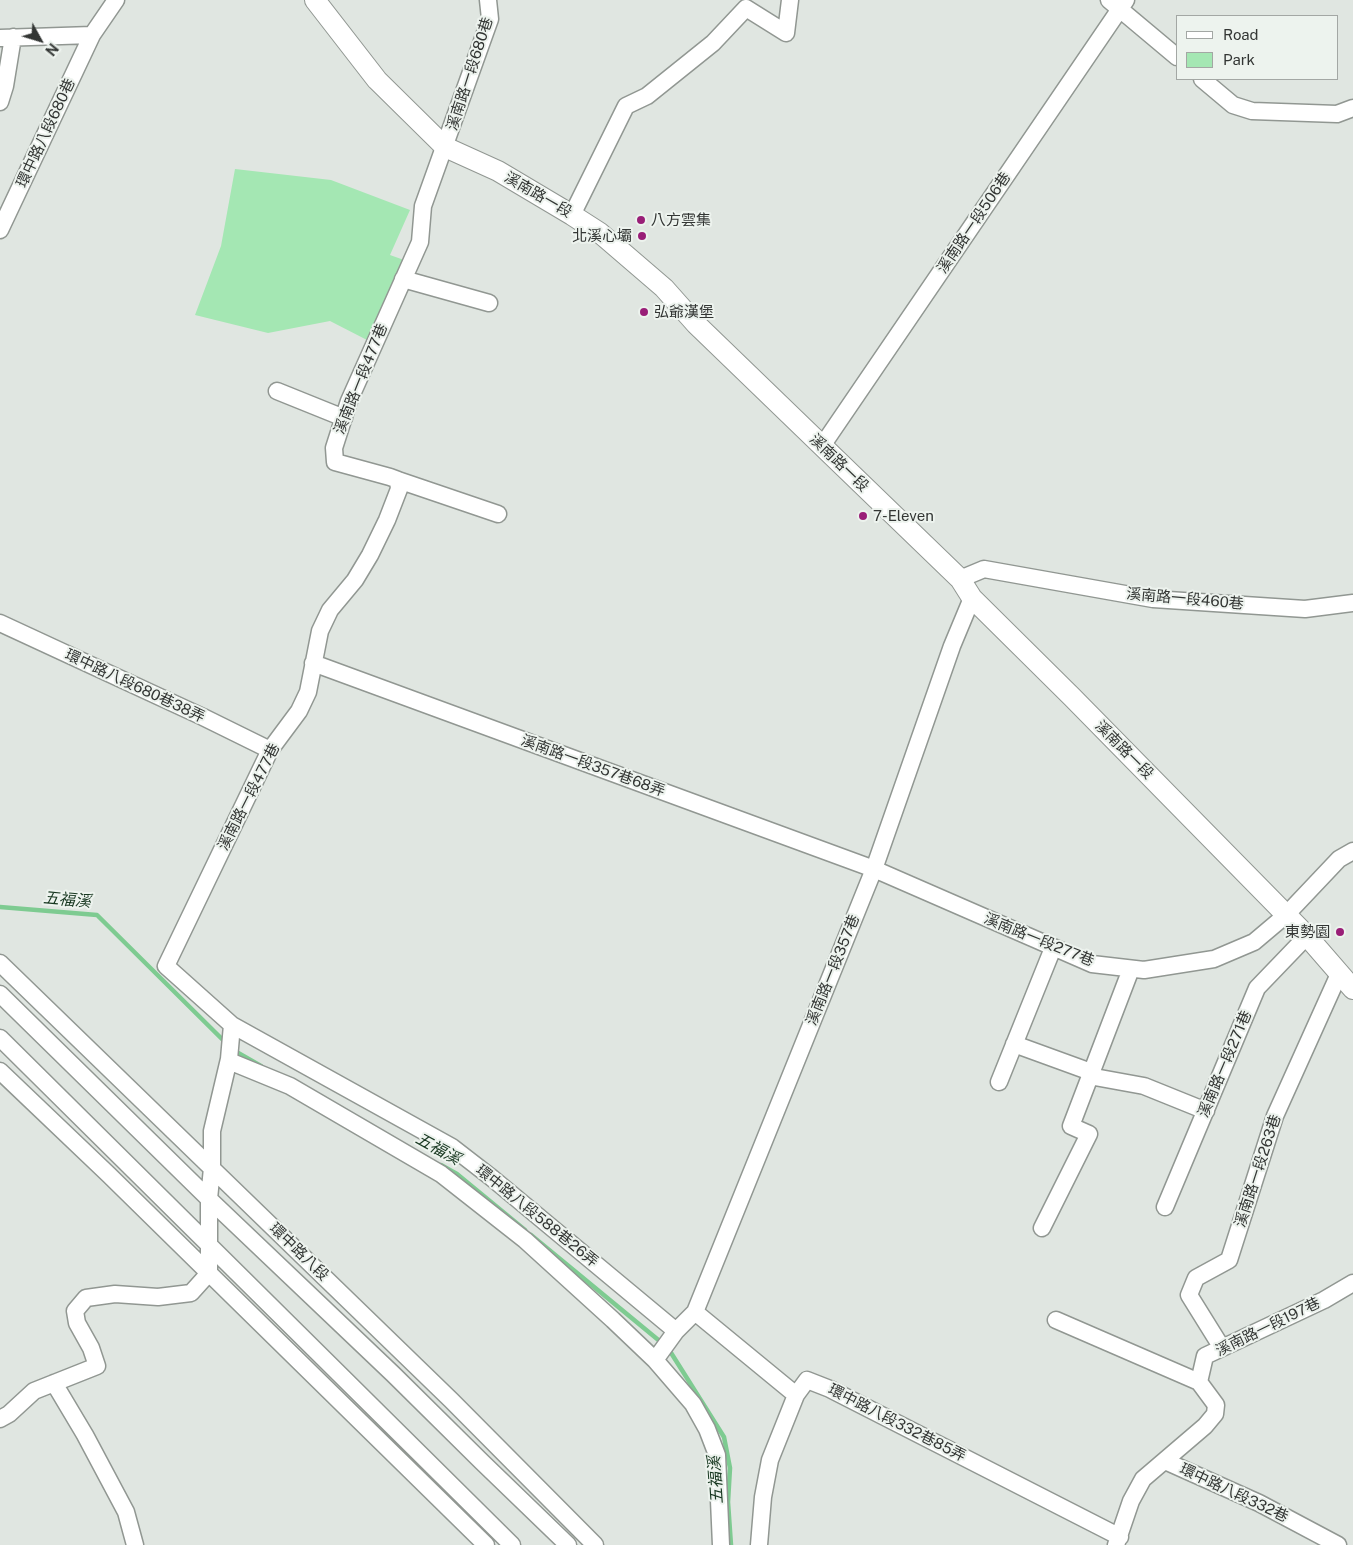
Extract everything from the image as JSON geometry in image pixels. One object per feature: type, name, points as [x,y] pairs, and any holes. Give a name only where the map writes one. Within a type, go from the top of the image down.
[{"type":"main road","name":"溪南路一段","points":[[315,0],[377,80],[445,147],[498,171],[600,233],[664,288],[696,324],[960,579],[972,598],[1086,710],[1307,936],[1353,989]]},
{"type":"street","name":"環中路八段680巷","points":[[0,230],[92,35],[116,0]]},
{"type":"street","name":"溪南路一段680巷","points":[[445,147],[490,19],[488,0]]},
{"type":"street","points":[[572,215],[626,106],[647,96],[713,43],[746,8],[786,33],[790,0]]},
{"type":"street","points":[[1118,3],[1176,56]]},
{"type":"street","name":"溪南路一段506巷","points":[[822,446],[1118,3]]},
{"type":"street","points":[[0,102],[5,86],[6,38],[92,35]]},
{"type":"street","points":[[1203,80],[1233,105],[1252,111],[1337,114],[1353,108]]},
{"type":"street","name":"溪南路一段477巷","points":[[166,966],[270,750],[299,711],[308,692],[320,630],[330,610],[355,580],[370,555],[399,489],[398,480],[390,476],[335,462],[334,448],[349,401],[420,242],[423,206],[445,147]]},
{"type":"street","points":[[404,279],[489,303]]},
{"type":"street","points":[[276,391],[344,418]]},
{"type":"street","points":[[398,480],[498,514]]},
{"type":"street","name":"溪南路一段460巷","points":[[960,579],[984,569],[1153,599],[1305,609],[1353,603]]},
{"type":"street","name":"溪南路一段357巷","points":[[656,1360],[676,1332],[696,1312],[874,869],[952,646],[972,598]]},
{"type":"street","name":"環中路八段680巷38弄","points":[[0,623],[270,750]]},
{"type":"street","name":"溪南路一段357巷68弄","points":[[313,663],[874,869]]},
{"type":"street","name":"溪南路一段277巷","points":[[874,869],[1092,964],[1144,970],[1214,959],[1254,942],[1286,915],[1339,859],[1353,850]]},
{"type":"street","name":"溪南路一段271巷","points":[[1165,1207],[1258,988],[1307,936]]},
{"type":"street","points":[[998,1082],[1053,948]]},
{"type":"street","name":"環中路八段","points":[[0,962],[451,1400],[591,1543]]},
{"type":"street","name":"環中路八段588巷26弄","points":[[166,966],[232,1026],[452,1147],[492,1178],[676,1332]]},
{"type":"street","points":[[1042,1228],[1089,1134],[1071,1126],[1132,968]]},
{"type":"street","name":"溪南路一段263巷","points":[[1222,1348],[1189,1295],[1196,1278],[1229,1260],[1275,1116],[1339,974]]},
{"type":"street","name":"環中路八段","points":[[0,994],[209,1199],[393,1374],[568,1545]]},
{"type":"street","points":[[0,1419],[9,1414],[34,1391],[97,1366],[91,1348],[77,1324],[75,1311],[86,1298],[115,1294],[158,1296],[190,1293],[209,1273],[208,1245],[212,1131],[229,1060],[232,1026]]},
{"type":"street","points":[[0,1038],[512,1545]]},
{"type":"street","points":[[1014,1044],[1090,1074],[1144,1086],[1206,1111]]},
{"type":"street","points":[[229,1060],[290,1086],[441,1174],[525,1240],[656,1360],[692,1404],[707,1429],[717,1455],[721,1545]]},
{"type":"street","points":[[0,1071],[486,1545]]},
{"type":"street","name":"溪南路一段197巷","points":[[1199,1382],[1205,1356],[1324,1300],[1353,1283]]},
{"type":"street","points":[[696,1312],[796,1395],[770,1460],[763,1497],[759,1545]]},
{"type":"street","points":[[1056,1320],[1199,1382],[1216,1405],[1215,1414],[1206,1426],[1165,1461]]},
{"type":"street","name":"環中路八段332巷85弄","points":[[796,1395],[807,1380],[830,1388],[1118,1541]]},
{"type":"street","points":[[54,1383],[85,1434],[126,1512],[135,1545]]},
{"type":"street","name":"環中路八段332巷","points":[[1118,1541],[1131,1501],[1143,1479],[1165,1461],[1259,1503],[1338,1545]]},
{"type":"green space","points":[[235,169],[331,180],[410,210],[390,255],[404,260],[367,340],[330,321],[268,333],[195,315],[221,246]]},
{"type":"waterway","name":"五福溪","points":[[0,907],[97,915],[226,1043]]},
{"type":"waterway","name":"五福溪","points":[[233,1050],[261,1066]]},
{"type":"waterway","name":"五福溪","points":[[441,1165],[457,1174],[525,1230]]},
{"type":"waterway","name":"五福溪","points":[[531,1235],[662,1343]]},
{"type":"waterway","name":"五福溪","points":[[668,1348],[724,1437],[730,1468],[728,1502],[731,1545]]},
{"type":"place","name":"八方雲集","points":[[641,220]]},
{"type":"place","name":"北溪心壩","points":[[642,236]]},
{"type":"place","name":"弘爺漢堡","points":[[644,312]]},
{"type":"place","name":"7-Eleven","points":[[863,516]]},
{"type":"place","name":"東勢園","points":[[1340,932]]}]
